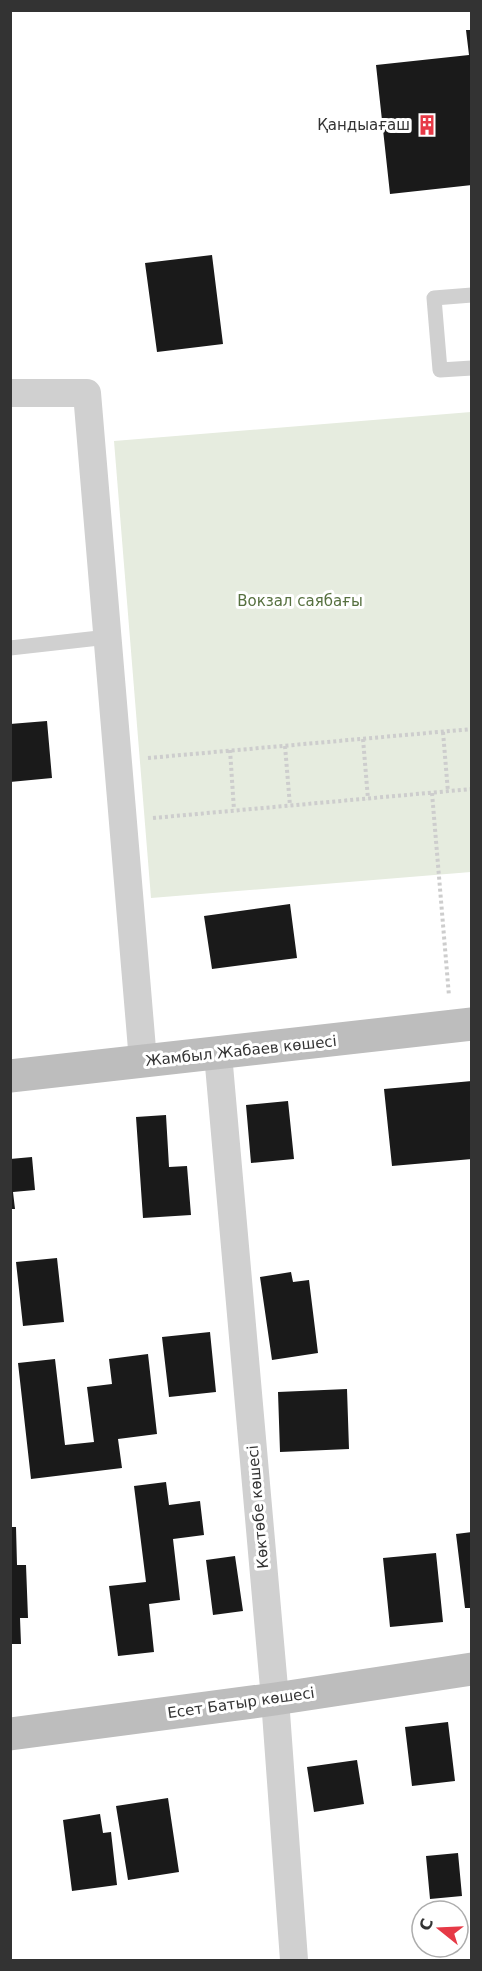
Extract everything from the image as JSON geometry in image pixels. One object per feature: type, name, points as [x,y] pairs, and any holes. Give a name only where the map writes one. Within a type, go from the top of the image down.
[{"type":"street","points":[[10,393],[87,393],[143,1062]]},
{"type":"street","name":"Жамбыл Жабаев көшесі","points":[[10,1076],[462,1025]]},
{"type":"street","name":"Көктөбе көшесі","points":[[218,1054],[274,1699],[294,1960]]},
{"type":"street","name":"Есет Батыр көшесі","points":[[10,1734],[274,1699],[471,1669]]},
{"type":"lane","points":[[471,295],[434,298],[440,370],[471,368]]},
{"type":"lane","points":[[10,648],[108,637]]},
{"type":"path","points":[[140,759],[471,729]]},
{"type":"path","points":[[443,732],[448,792]]},
{"type":"path","points":[[363,739],[368,799]]},
{"type":"path","points":[[285,746],[290,806]]},
{"type":"path","points":[[230,750],[234,810]]},
{"type":"path","points":[[145,819],[471,789]]},
{"type":"path","points":[[432,793],[462,1025]]},
{"type":"green space","name":"Вокзал саябағы","points":[[471,412],[471,872],[151,898],[114,441]]},
{"type":"building","name":"Қандыағаш","points":[[466,30],[472,30],[472,185],[390,194],[376,65],[469,55]]},
{"type":"building","points":[[212,255],[223,344],[157,352],[145,263]]},
{"type":"building","points":[[47,721],[52,778],[10,782],[10,724]]},
{"type":"building","points":[[290,904],[297,958],[212,969],[204,916]]},
{"type":"building","points":[[472,1081],[472,1159],[392,1166],[384,1089]]},
{"type":"building","points":[[288,1101],[294,1159],[251,1163],[246,1105]]},
{"type":"building","points":[[166,1115],[169,1167],[187,1166],[191,1215],[143,1218],[136,1117]]},
{"type":"building","points":[[32,1157],[35,1190],[13,1192],[15,1209],[10,1209],[10,1159]]},
{"type":"building","points":[[57,1258],[64,1322],[23,1326],[16,1262]]},
{"type":"building","points":[[291,1272],[293,1282],[309,1280],[318,1353],[272,1360],[260,1277]]},
{"type":"building","points":[[210,1332],[216,1392],[169,1397],[162,1337]]},
{"type":"building","points":[[148,1354],[157,1434],[118,1439],[122,1468],[31,1479],[18,1363],[55,1359],[65,1445],[94,1442],[87,1387],[112,1384],[109,1359]]},
{"type":"building","points":[[347,1389],[349,1449],[280,1452],[278,1392]]},
{"type":"building","points":[[166,1482],[169,1505],[200,1501],[204,1535],[173,1539],[180,1600],[149,1604],[154,1652],[118,1656],[109,1586],[146,1582],[134,1486]]},
{"type":"building","points":[[10,1527],[16,1527],[17,1565],[26,1565],[28,1618],[20,1618],[21,1644],[10,1644]]},
{"type":"building","points":[[472,1532],[472,1608],[465,1608],[456,1534]]},
{"type":"building","points":[[436,1553],[443,1622],[390,1627],[383,1558]]},
{"type":"building","points":[[235,1556],[243,1611],[213,1615],[206,1560]]},
{"type":"building","points":[[448,1722],[455,1781],[412,1786],[405,1727]]},
{"type":"building","points":[[357,1760],[364,1804],[314,1812],[307,1767]]},
{"type":"building","points":[[168,1798],[179,1872],[128,1880],[116,1806]]},
{"type":"building","points":[[100,1814],[103,1833],[111,1832],[117,1885],[72,1891],[63,1820]]},
{"type":"building","points":[[458,1853],[462,1896],[430,1899],[426,1856]]},
{"type":"place","name":"Қандыағаш","points":[[427,125]]}]
